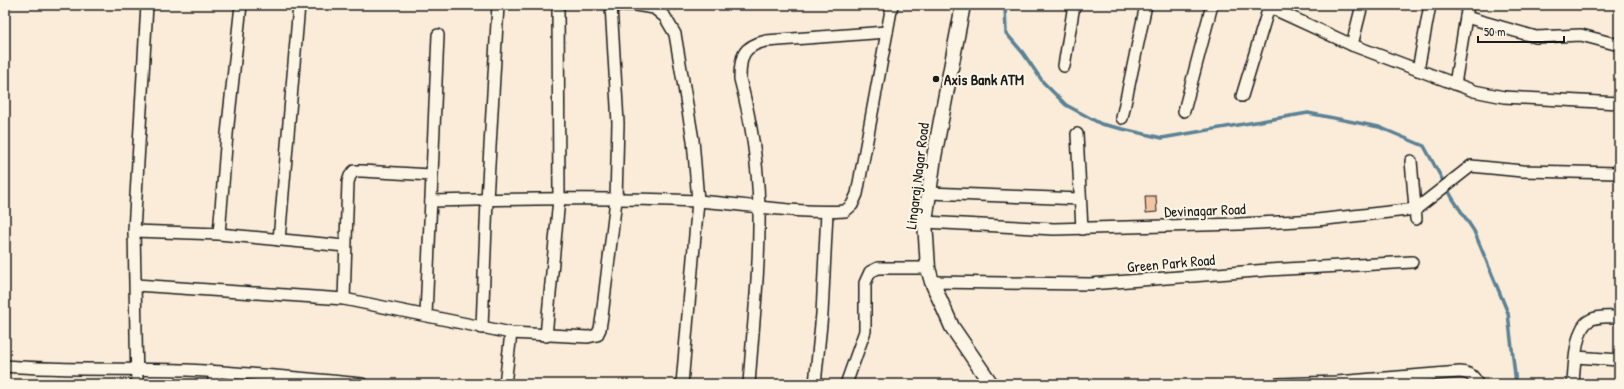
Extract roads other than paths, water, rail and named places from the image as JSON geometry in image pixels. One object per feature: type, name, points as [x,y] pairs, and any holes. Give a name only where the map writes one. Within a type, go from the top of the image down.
[{"type":"street","points":[[137,384],[134,231],[147,5]]},
{"type":"street","points":[[220,234],[227,134],[241,5]]},
{"type":"street","points":[[279,240],[299,5]]},
{"type":"street","points":[[482,328],[487,200],[498,5]]},
{"type":"street","points":[[546,336],[559,199],[558,5]]},
{"type":"street","points":[[136,285],[344,300],[511,333],[588,337],[596,335],[600,329],[616,200],[618,123],[611,5],[654,8],[665,17],[674,34],[693,140],[698,201],[682,384]]},
{"type":"street","points":[[431,201],[559,199],[698,201],[827,212],[845,211],[852,205],[857,194],[892,5]]},
{"type":"street","name":"Lingaraj Nagar Road","points":[[963,5],[934,157],[925,222],[928,268],[932,282],[952,327],[986,379],[991,384]]},
{"type":"street","points":[[1064,66],[1074,5]]},
{"type":"street","points":[[1122,118],[1146,5]]},
{"type":"street","points":[[1184,111],[1212,5]]},
{"type":"street","points":[[1352,45],[1362,5]]},
{"type":"street","points":[[1418,70],[1430,5]]},
{"type":"street","points":[[1455,84],[1468,5]]},
{"type":"street","points":[[1242,96],[1267,6],[1352,45],[1474,91],[1504,97],[1619,103]]},
{"type":"street","points":[[1466,17],[1536,37],[1581,35],[1619,44]]},
{"type":"street","points":[[749,384],[759,256],[759,207],[754,153],[740,78],[740,67],[744,54],[752,44],[766,41],[887,32]]},
{"type":"street","points":[[426,315],[438,35]]},
{"type":"street","points":[[1077,134],[1082,229]]},
{"type":"street","points":[[1411,161],[1416,214]]},
{"type":"street","points":[[1416,214],[1471,166],[1522,171],[1619,173]]},
{"type":"street","points":[[344,300],[348,182],[350,176],[354,171],[432,175]]},
{"type":"street","points":[[929,193],[1080,199]]},
{"type":"street","points":[[815,384],[822,314],[827,212]]},
{"type":"street","name":"Devinagar Road","points":[[925,222],[1054,229],[1082,229],[1239,224],[1416,214]]},
{"type":"street","points":[[134,231],[220,234],[345,246]]},
{"type":"street","name":"Green Park Road","points":[[932,282],[1090,284],[1268,270],[1412,262]]},
{"type":"street","points":[[846,384],[865,331],[865,283],[870,272],[878,268],[928,268]]},
{"type":"street","points":[[1573,384],[1578,336],[1586,323],[1599,317],[1619,317]]},
{"type":"street","points":[[505,384],[511,333]]},
{"type":"street","points":[[1576,358],[1619,360]]},
{"type":"street","points":[[5,366],[73,370],[137,369],[214,372],[288,376],[362,384]]},
{"type":"street","points":[[214,372],[214,384]]},
{"type":"street","points":[[1278,384],[1318,383],[1460,372],[1469,373],[1474,377],[1476,384]]},
{"type":"waterway","points":[[1005,5],[1006,33],[1023,53],[1043,82],[1066,105],[1101,124],[1162,138],[1308,113],[1379,127],[1424,146],[1453,199],[1474,231],[1508,313],[1516,384]]},
{"type":"place","name":"Axis Bank ATM","points":[[936,79]]}]
